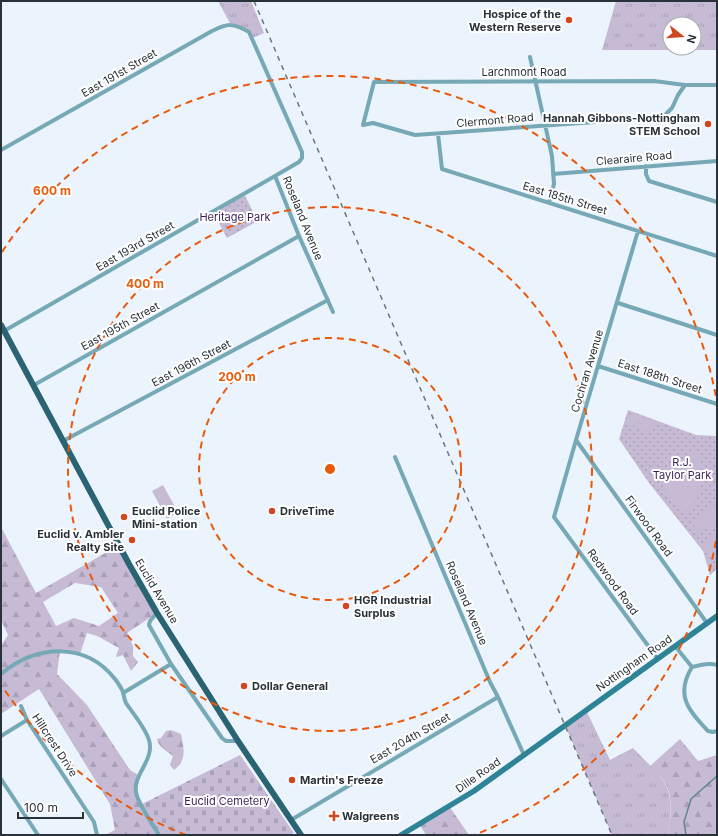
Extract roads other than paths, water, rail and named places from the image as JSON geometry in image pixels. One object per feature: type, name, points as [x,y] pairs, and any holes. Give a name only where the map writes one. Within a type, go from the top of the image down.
[{"type":"main road","name":"Euclid Avenue","points":[[2,328],[157,613],[238,741],[301,835]]},
{"type":"street","name":"East 191st Street","points":[[1,150],[212,31],[227,25],[237,26],[249,32]]},
{"type":"street","name":"Roseland Avenue","points":[[249,32],[302,152],[302,158],[299,162],[275,176],[299,236],[333,312]]},
{"type":"street","points":[[530,57],[552,156],[554,184],[549,202]]},
{"type":"street","name":"Larchmont Road","points":[[363,125],[374,82],[654,80],[685,85],[717,85]]},
{"type":"street","name":"Clermont Road","points":[[363,125],[373,123],[415,135],[651,118],[664,116],[672,108],[685,85]]},
{"type":"street","name":"East 185th Street","points":[[438,134],[442,169],[717,256]]},
{"type":"street","name":"Clearaire Road","points":[[553,174],[717,161]]},
{"type":"street","points":[[646,166],[646,174],[649,181],[717,202]]},
{"type":"street","name":"East 193rd Street","points":[[2,328],[275,176]]},
{"type":"street","name":"Cochran Avenue","points":[[554,517],[638,231]]},
{"type":"street","name":"East 195th Street","points":[[34,385],[299,236]]},
{"type":"street","name":"East 196th Street","points":[[63,441],[328,300]]},
{"type":"street","points":[[618,303],[717,335]]},
{"type":"street","name":"East 188th Street","points":[[598,366],[717,404]]},
{"type":"street","name":"Firwood Road","points":[[576,440],[707,623]]},
{"type":"street","name":"Roseland Avenue","points":[[395,457],[490,682],[524,755]]},
{"type":"street","name":"Redwood Road","points":[[554,517],[657,658]]},
{"type":"street","points":[[157,613],[150,621],[149,625],[172,664],[222,738],[226,741],[238,741]]},
{"type":"street","name":"Nottingham Road","points":[[562,727],[717,616]]},
{"type":"street","points":[[675,646],[692,667]]},
{"type":"street","points":[[1,674],[14,664],[38,654],[52,651],[70,652],[88,657],[104,667],[114,678],[123,693],[125,702],[146,733],[149,740],[150,753],[137,782],[136,792],[159,835]]},
{"type":"street","points":[[123,693],[172,664]]},
{"type":"street","points":[[717,665],[701,665],[692,667],[685,678],[684,696],[688,706],[708,731],[717,731]]},
{"type":"street","name":"East 204th Street","points":[[291,820],[498,697]]},
{"type":"street","name":"Hillcrest Drive","points":[[20,706],[27,720],[94,822],[97,835]]},
{"type":"street","points":[[1,736],[27,720]]},
{"type":"street","name":"Dille Road","points":[[401,835],[474,791],[562,727]]},
{"type":"street","points":[[1,779],[38,835]]},
{"type":"waterway","points":[[686,835],[684,822],[691,799],[717,776]]},
{"type":"railway","points":[[254,1],[612,835]]},
{"type":"place","name":"Hospice of the Western Reserve","points":[[569,20]]},
{"type":"place","name":"Hannah Gibbons-Nottingham STEM School","points":[[708,124]]},
{"type":"place","name":"DriveTime","points":[[272,511]]},
{"type":"place","name":"Euclid Police Mini-station","points":[[124,517]]},
{"type":"place","name":"Euclid v. Ambler Realty Site","points":[[132,540]]},
{"type":"place","name":"HGR Industrial Surplus","points":[[346,606]]},
{"type":"place","name":"Dollar General","points":[[244,686]]},
{"type":"place","name":"Martin's Freeze","points":[[292,780]]},
{"type":"place","name":"Walgreens","points":[[334,816]]},
{"type":"park label","name":"Heritage Park","points":[[235,217]]},
{"type":"park label","name":"R.J. Taylor Park","points":[[682,468]]},
{"type":"park label","name":"Euclid Cemetery","points":[[227,801]]}]
